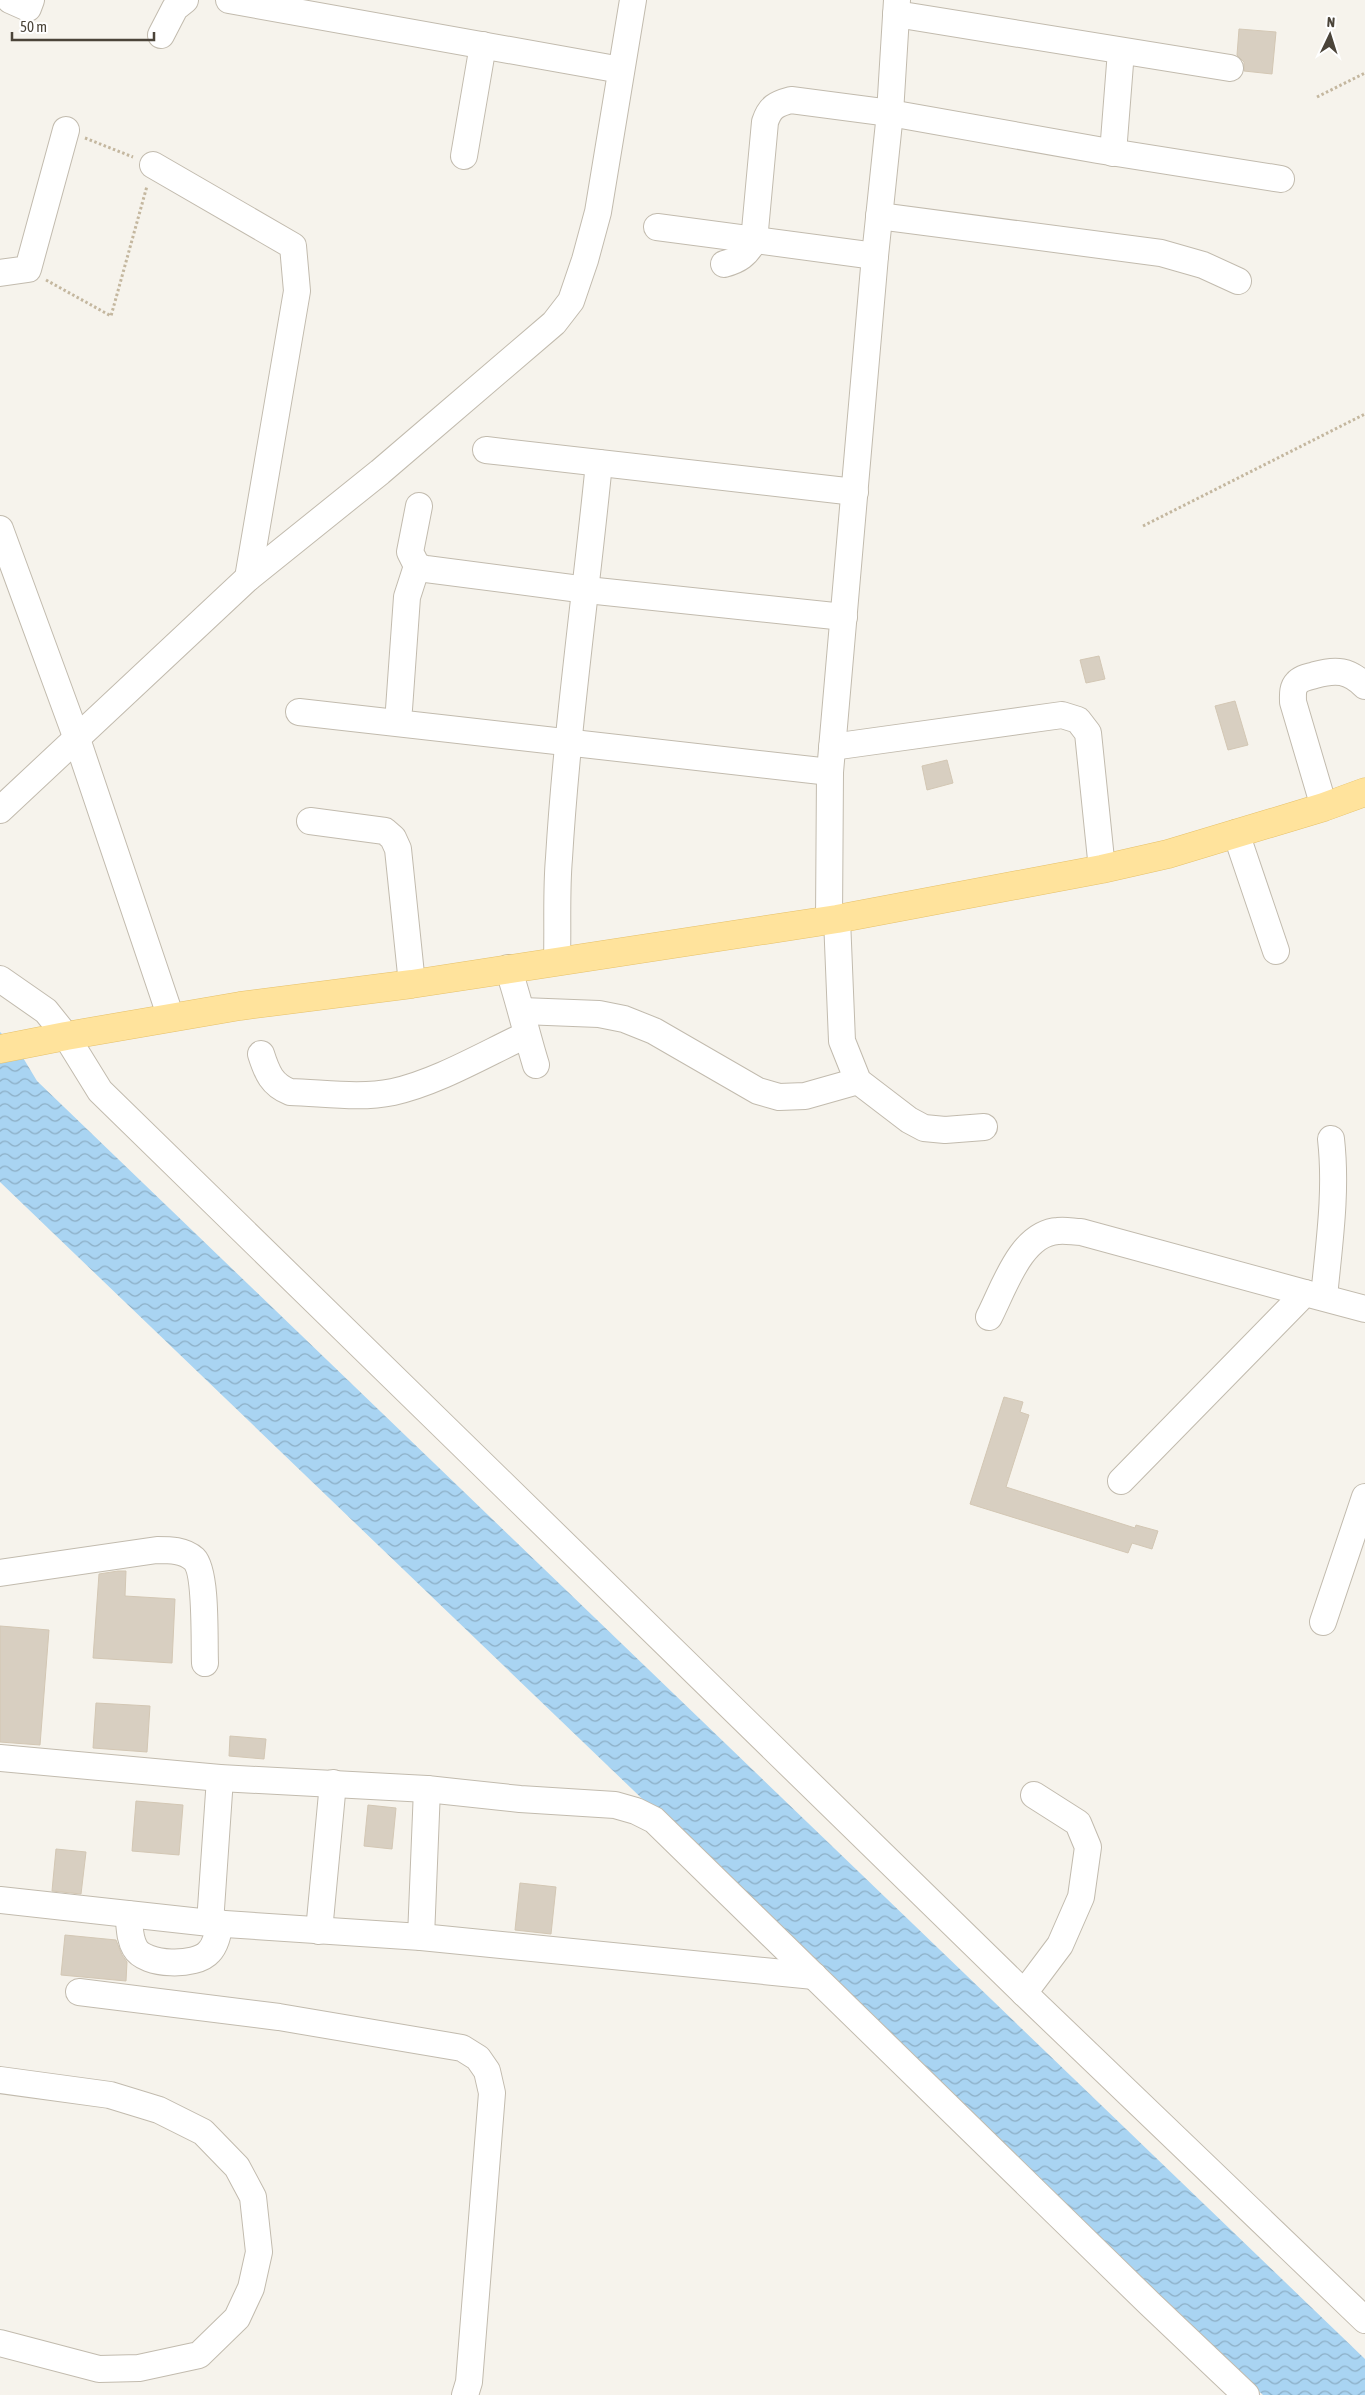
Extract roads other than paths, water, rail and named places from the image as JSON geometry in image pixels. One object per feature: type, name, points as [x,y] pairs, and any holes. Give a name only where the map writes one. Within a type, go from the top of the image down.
[{"type":"main road","points":[[0,1049],[251,1004],[412,984],[557,960],[833,919],[1102,869],[1168,854],[1324,807],[1365,792]]},
{"type":"street","points":[[10,0],[28,8],[31,0]]},
{"type":"street","points":[[161,34],[175,8],[185,0]]},
{"type":"street","points":[[229,0],[621,70]]},
{"type":"street","points":[[0,810],[248,578],[380,472],[554,323],[571,300],[586,260],[598,212],[633,0]]},
{"type":"street","points":[[984,1127],[945,1130],[924,1128],[909,1120],[858,1080],[842,1042],[833,919],[830,772],[875,256],[890,113],[896,7],[1122,51],[1230,68]]},
{"type":"street","points":[[464,156],[483,45]]},
{"type":"street","points":[[1113,153],[1122,51]]},
{"type":"street","points":[[724,264],[737,260],[748,253],[754,241],[765,122],[769,110],[778,104],[791,100],[890,113],[1113,153],[1280,179]]},
{"type":"street","points":[[0,273],[28,270],[66,130]]},
{"type":"street","points":[[153,165],[293,246],[297,291],[248,578]]},
{"type":"street","points":[[879,216],[1161,253],[1203,265],[1238,281]]},
{"type":"street","points":[[656,227],[875,256]]},
{"type":"street","points":[[486,450],[855,492]]},
{"type":"street","points":[[557,960],[558,860],[568,743],[587,590],[599,463]]},
{"type":"street","points":[[399,709],[407,597],[417,566],[410,552],[419,506]]},
{"type":"street","points":[[0,529],[77,739],[171,1018]]},
{"type":"street","points":[[417,566],[426,569],[587,590],[844,617]]},
{"type":"street","points":[[1324,807],[1293,702],[1293,690],[1301,679],[1338,670],[1349,673],[1365,686]]},
{"type":"street","points":[[299,712],[830,772]]},
{"type":"street","points":[[832,746],[1062,715],[1078,720],[1088,733],[1102,869]]},
{"type":"street","points":[[310,821],[385,831],[394,838],[398,849],[412,984]]},
{"type":"street","points":[[1236,833],[1276,951]]},
{"type":"street","points":[[508,968],[536,1065]]},
{"type":"street","points":[[0,980],[46,1011],[66,1036],[100,1092],[1024,1993],[1365,2320]]},
{"type":"street","points":[[261,1054],[271,1080],[278,1088],[290,1092],[367,1095],[392,1092],[418,1085],[524,1023],[598,1014],[624,1019],[654,1031],[758,1091],[779,1097],[805,1096],[858,1080]]},
{"type":"street","points":[[1121,1480],[1314,1295],[1334,1198],[1335,1170],[1331,1139]]},
{"type":"street","points":[[989,1317],[1025,1248],[1038,1236],[1057,1230],[1081,1232],[1365,1309]]},
{"type":"street","points":[[1323,1622],[1365,1497]]},
{"type":"street","points":[[0,1573],[158,1550],[173,1550],[188,1554],[196,1560],[202,1574],[205,1663]]},
{"type":"street","points":[[0,1758],[220,1778],[427,1788],[520,1799],[615,1806],[636,1811],[654,1820],[1149,2303],[1246,2395]]},
{"type":"street","points":[[128,1914],[131,1940],[136,1950],[155,1961],[188,1962],[209,1953],[214,1943],[220,1778]]},
{"type":"street","points":[[319,1931],[333,1783]]},
{"type":"street","points":[[421,1938],[427,1788]]},
{"type":"street","points":[[1024,1993],[1060,1945],[1081,1897],[1088,1847],[1078,1823],[1034,1795]]},
{"type":"street","points":[[0,1900],[215,1923],[421,1938],[814,1976]]},
{"type":"street","points":[[79,1992],[279,2017],[403,2037],[462,2048],[478,2058],[487,2071],[492,2093],[470,2372],[465,2395]]},
{"type":"street","points":[[0,2080],[110,2096],[159,2110],[203,2132],[237,2167],[253,2197],[259,2252],[251,2288],[237,2318],[199,2355],[139,2368],[99,2369],[0,2343]]},
{"type":"water","points":[[0,1032],[19,1051],[37,1081],[1365,2359],[1365,2395],[1263,2395],[0,1182]]}]
